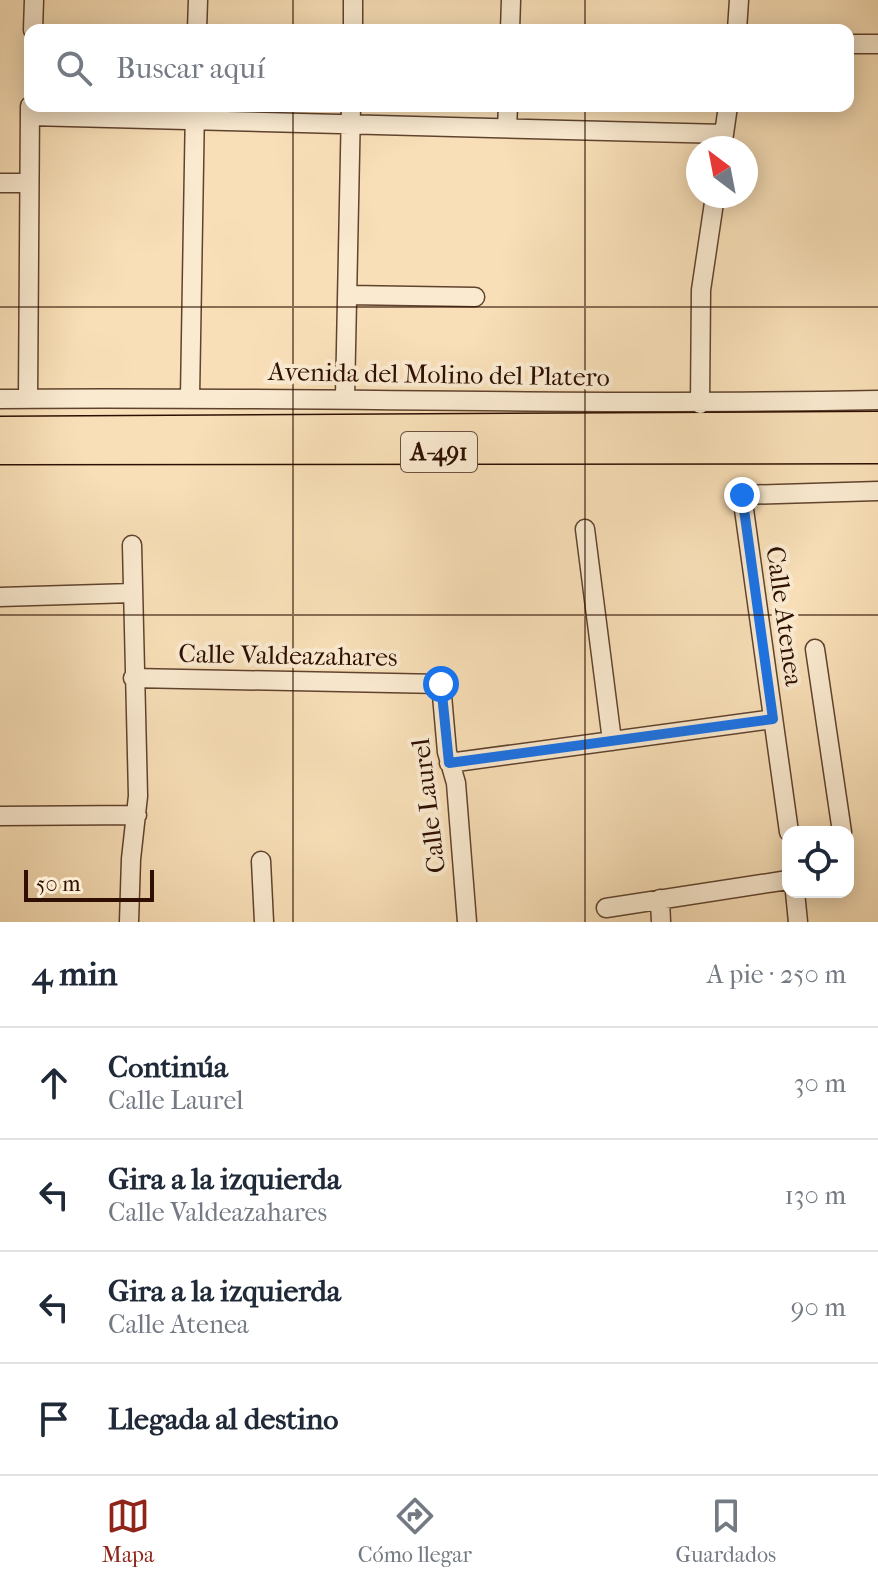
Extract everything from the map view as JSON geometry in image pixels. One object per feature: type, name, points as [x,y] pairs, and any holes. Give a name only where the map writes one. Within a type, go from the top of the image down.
[{"type":"highway","name":"A-491","points":[[0,430],[878,425]]},
{"type":"highway","name":"A-491","points":[[0,451],[878,450]]},
{"type":"street","points":[[33,24],[34,0]]},
{"type":"street","points":[[197,24],[198,0]]},
{"type":"street","points":[[353,0],[353,24]]},
{"type":"street","points":[[510,24],[511,0]]},
{"type":"street","points":[[737,24],[739,0]]},
{"type":"street","points":[[854,44],[878,44]]},
{"type":"street","points":[[28,399],[30,112]]},
{"type":"street","points":[[85,112],[195,114],[351,126],[507,128],[686,139]]},
{"type":"street","points":[[345,397],[351,112]]},
{"type":"street","points":[[507,128],[508,112]]},
{"type":"street","points":[[724,136],[727,112]]},
{"type":"street","points":[[190,397],[195,114]]},
{"type":"street","points":[[0,183],[29,183]]},
{"type":"street","points":[[700,404],[701,290],[713,208]]},
{"type":"street","points":[[348,295],[475,297]]},
{"type":"street","name":"Avenida del Molino del Platero","points":[[0,399],[345,397],[700,404],[878,400]]},
{"type":"street","name":"Calle Atenea","points":[[788,826],[742,495],[878,491]]},
{"type":"street","points":[[585,529],[612,741]]},
{"type":"street","points":[[129,922],[131,859],[137,815],[132,545]]},
{"type":"street","points":[[0,597],[132,593]]},
{"type":"street","points":[[815,649],[841,826]]},
{"type":"street","name":"Calle Valdeazahares","points":[[133,678],[441,684]]},
{"type":"street","name":"Calle Laurel","points":[[441,684],[449,763],[456,783],[467,922]]},
{"type":"street","points":[[449,763],[773,719]]},
{"type":"street","points":[[0,816],[137,815]]},
{"type":"street","points":[[261,861],[264,922]]},
{"type":"street","points":[[606,908],[782,881]]},
{"type":"street","points":[[796,898],[798,922]]},
{"type":"street","points":[[660,899],[661,922]]},
{"type":"route","points":[[441,684],[449,763],[773,719],[742,495]]}]
